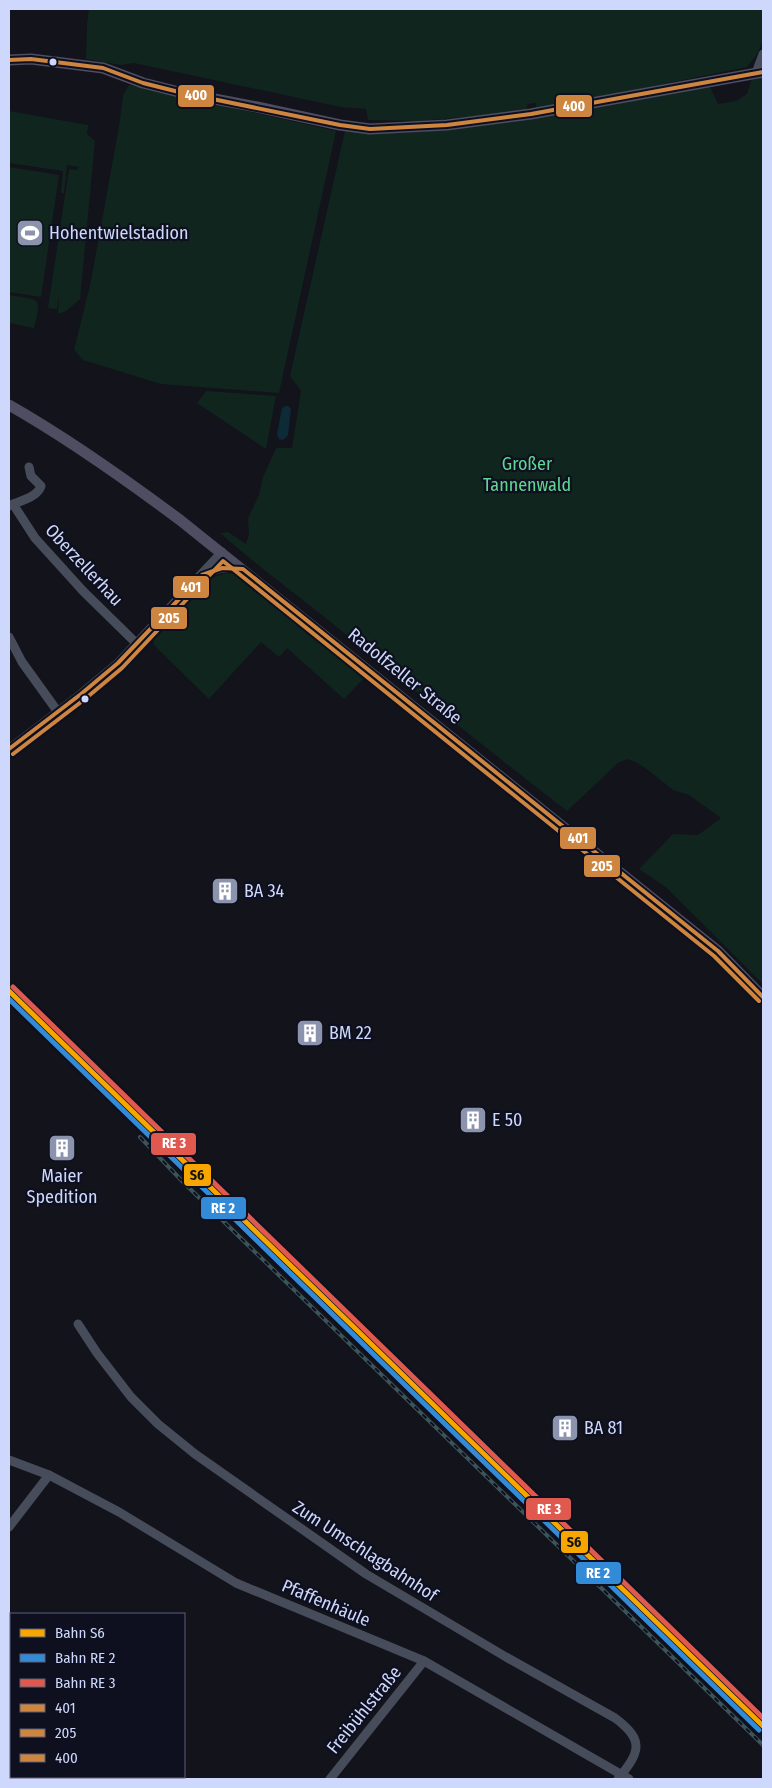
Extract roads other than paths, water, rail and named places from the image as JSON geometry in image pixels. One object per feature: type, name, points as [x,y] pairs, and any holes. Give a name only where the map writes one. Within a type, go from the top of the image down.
[{"type":"main road","points":[[9,60],[31,59],[103,68],[144,83],[183,93],[340,125],[370,129],[446,125],[532,114],[759,72]]},
{"type":"main road","name":"Radolfzeller Straße","points":[[9,405],[48,428],[133,485],[222,552],[718,951],[763,997]]},
{"type":"street","points":[[759,72],[762,57]]},
{"type":"street","name":"Oberzellerhau","points":[[29,467],[31,476],[41,486],[40,491],[11,505],[35,538],[83,591],[137,644]]},
{"type":"street","points":[[9,749],[98,680],[137,644],[222,552]]},
{"type":"street","points":[[202,575],[220,567],[229,566],[243,569]]},
{"type":"street","points":[[9,638],[22,662],[58,712]]},
{"type":"street","name":"Zum Umschlagbahnhof","points":[[78,1324],[97,1353],[131,1397],[158,1424],[195,1454],[366,1574],[506,1657],[615,1718],[630,1729],[635,1738],[636,1751],[623,1778]]},
{"type":"street","name":"Pfaffenhäule","points":[[9,1460],[49,1475],[119,1512],[236,1583],[424,1661],[623,1778]]},
{"type":"street","points":[[9,1527],[49,1475]]},
{"type":"street","name":"Freibühlstraße","points":[[330,1779],[424,1661]]},
{"type":"water","points":[[285,406],[291,409],[288,435],[283,440],[279,439],[277,434],[282,408]]},
{"type":"railway","points":[[140,1137],[184,1183],[763,1745]]},
{"type":"rail line","name":"S6","points":[[9,991],[763,1726]]},
{"type":"place","name":"Hohentwielstadion","points":[[30,233]]},
{"type":"place","name":"BA 34","points":[[225,891]]},
{"type":"place","name":"BM 22","points":[[310,1033]]},
{"type":"place","name":"E 50","points":[[473,1120]]},
{"type":"place","name":"Maier Spedition","points":[[62,1148]]},
{"type":"place","name":"BA 81","points":[[565,1428]]},
{"type":"park label","name":"Großer Tannenwald","points":[[527,474]]}]
